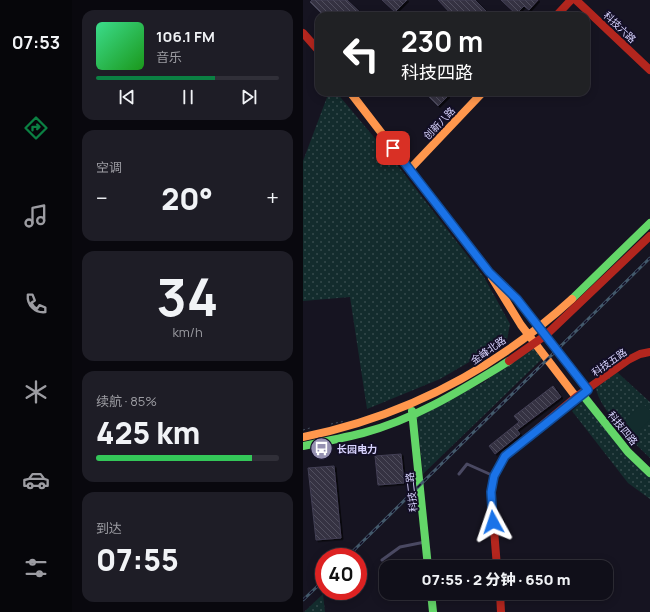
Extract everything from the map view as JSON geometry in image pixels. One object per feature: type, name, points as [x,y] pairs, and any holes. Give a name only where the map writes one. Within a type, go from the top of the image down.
[{"type":"street","points":[[560,12],[571,0]]},
{"type":"street","name":"科技六路","points":[[576,0],[589,12]]},
{"type":"street","name":"科技六路","points":[[590,13],[650,70]]},
{"type":"street","points":[[303,33],[315,46]]},
{"type":"street","points":[[353,96],[489,272]]},
{"type":"street","name":"创新八路","points":[[410,169],[479,96]]},
{"type":"street","name":"金峰北路","points":[[303,437],[355,425],[409,405],[461,380],[539,326],[593,280],[650,223]]},
{"type":"street","name":"金峰北路","points":[[303,446],[363,432],[413,415],[459,391],[546,335],[650,236]]},
{"type":"street","name":"科技四路","points":[[489,272],[517,299],[546,335],[582,394]]},
{"type":"street","name":"科技四路","points":[[489,272],[507,306],[534,344],[582,394],[628,452],[650,473]]},
{"type":"street","name":"科技五路","points":[[494,476],[505,456],[582,394],[628,360],[640,354],[650,352]]},
{"type":"street","name":"科技二路","points":[[409,405],[413,415],[427,560]]},
{"type":"street","points":[[494,476],[491,492],[496,560]]},
{"type":"street","points":[[432,600],[433,612]]},
{"type":"street","points":[[500,600],[501,612]]},
{"type":"lane","points":[[459,474],[467,464],[494,476]]},
{"type":"lane","points":[[382,560],[400,547],[426,542]]},
{"type":"path","points":[[325,426],[347,420]]},
{"type":"path","points":[[303,430],[310,428]]},
{"type":"green space","points":[[327,96],[339,96],[395,162],[484,277],[510,324],[507,340],[440,379],[367,409],[350,297],[303,301],[303,161]]},
{"type":"green space","points":[[533,347],[542,359],[423,474],[417,417],[484,382]]},
{"type":"green space","points":[[617,372],[650,402],[650,458],[618,425],[603,406],[599,396],[596,388]]},
{"type":"green space","points":[[583,401],[626,454],[650,477],[650,499],[628,483],[572,411]]},
{"type":"green space","points":[[642,403],[650,410],[650,419],[637,433],[625,421]]},
{"type":"green space","points":[[317,600],[324,600],[325,612],[304,612]]},
{"type":"building","points":[[312,0],[347,0],[360,12],[320,12],[310,2]]},
{"type":"building","points":[[382,0],[407,0],[395,12]]},
{"type":"building","points":[[438,0],[475,0],[487,12],[449,12]]},
{"type":"building","points":[[501,0],[538,0],[529,10],[524,6],[518,12],[514,12]]},
{"type":"building","points":[[428,96],[448,96],[438,106]]},
{"type":"building","points":[[553,386],[561,397],[517,430],[520,434],[495,454],[489,446],[519,422],[514,416]]},
{"type":"building","points":[[401,454],[404,483],[378,485],[375,456]]},
{"type":"building","points":[[334,466],[341,538],[316,540],[308,468]]},
{"type":"railway","points":[[356,548],[650,258]]},
{"type":"railway","points":[[303,600],[315,589]]},
{"type":"traffic: fast","points":[[447,218],[489,272],[517,299],[588,390]]},
{"type":"traffic: fast","points":[[572,299],[650,223]]},
{"type":"traffic: fast","points":[[303,446],[363,433],[402,420],[439,402],[509,361]]},
{"type":"traffic: fast","points":[[582,394],[628,452],[650,473]]},
{"type":"traffic: fast","points":[[412,411],[427,560]]},
{"type":"traffic: fast","points":[[432,600],[433,612]]},
{"type":"traffic: slow","points":[[353,96],[447,218]]},
{"type":"traffic: slow","points":[[410,169],[479,96]]},
{"type":"traffic: slow","points":[[492,278],[521,325],[576,397]]},
{"type":"traffic: slow","points":[[303,437],[378,417],[447,387],[512,348],[572,299]]},
{"type":"traffic: jam","points":[[560,12],[571,0]]},
{"type":"traffic: jam","points":[[576,0],[589,12]]},
{"type":"traffic: jam","points":[[590,13],[650,70]]},
{"type":"traffic: jam","points":[[303,33],[315,46]]},
{"type":"traffic: jam","points":[[509,361],[546,335],[650,236]]},
{"type":"traffic: jam","points":[[496,560],[491,492],[494,476],[505,456],[576,397],[628,360],[640,354],[650,352]]},
{"type":"traffic: jam","points":[[500,600],[501,612]]},
{"type":"place","name":"长园电力","points":[[321,449]]},
{"type":"route","points":[[393,148],[489,272],[517,299],[588,390],[577,397],[505,456],[494,476],[491,492],[493,522]]}]
